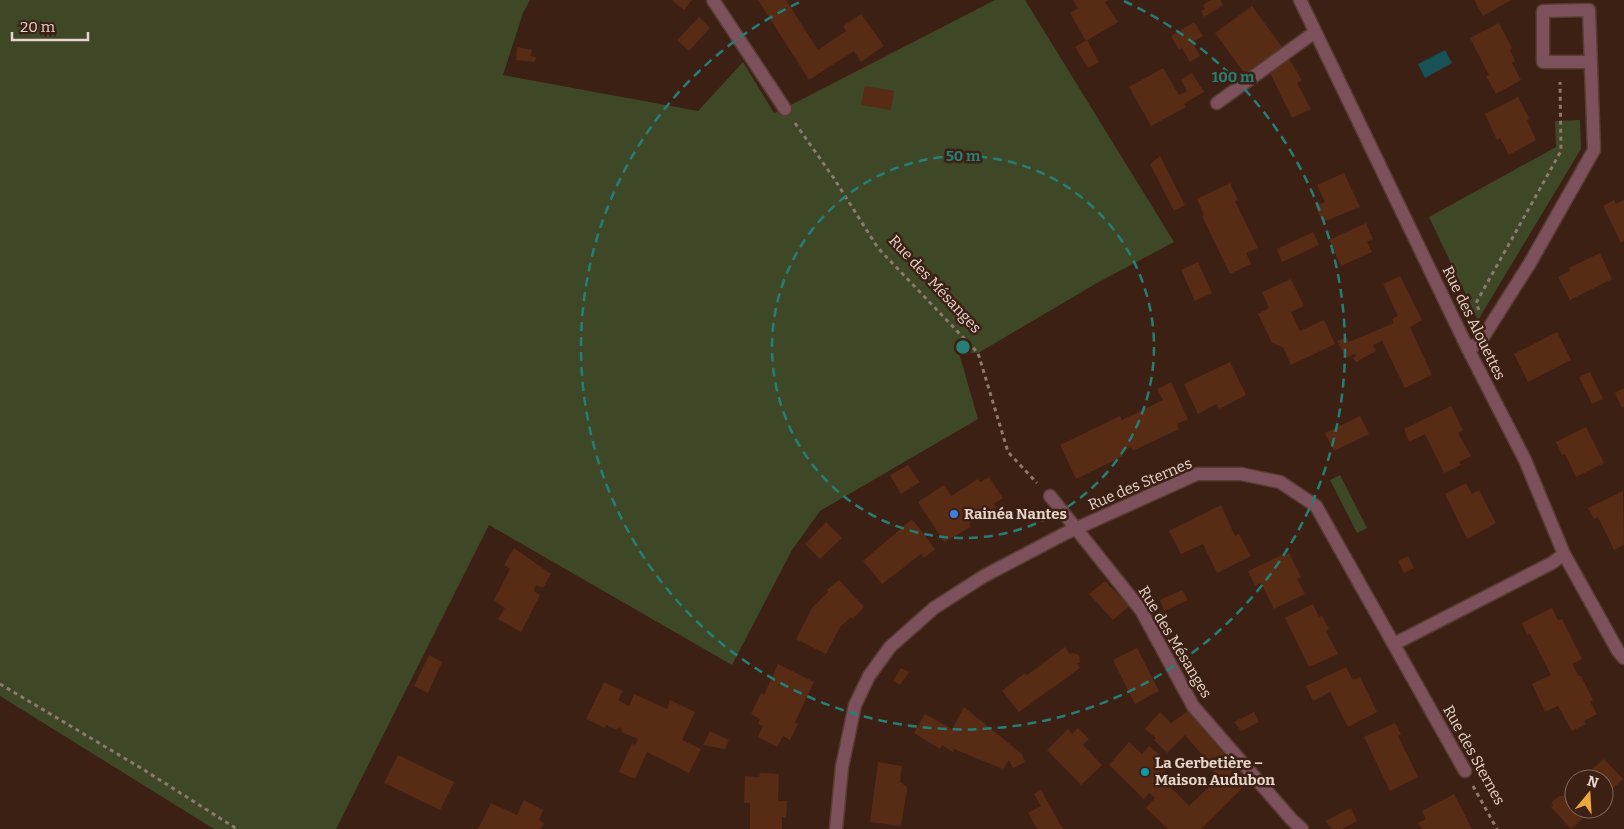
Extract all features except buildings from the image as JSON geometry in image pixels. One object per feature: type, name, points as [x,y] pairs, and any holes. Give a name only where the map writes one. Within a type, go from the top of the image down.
[{"type":"street","points":[[713,0],[785,108]]},
{"type":"street","name":"Rue des Alouettes","points":[[1300,0],[1468,349],[1525,460],[1564,554],[1618,651],[1624,658]]},
{"type":"street","points":[[1468,349],[1480,342],[1530,263],[1594,150],[1591,62],[1589,10],[1543,11],[1543,62],[1591,62]]},
{"type":"street","points":[[1217,103],[1315,32]]},
{"type":"street","name":"Rue des Sternes","points":[[836,829],[842,767],[855,705],[869,676],[890,647],[934,608],[984,576],[1077,528],[1197,474],[1241,474],[1280,482],[1316,506],[1465,771]]},
{"type":"street","name":"Rue des Mésanges","points":[[1050,496],[1141,610],[1193,706],[1292,820],[1302,829]]},
{"type":"street","points":[[1394,644],[1552,563],[1564,554]]},
{"type":"path","points":[[1488,329],[1476,303],[1561,151],[1560,62]]},
{"type":"path","name":"Rue des Mésanges","points":[[785,108],[834,177],[878,248],[978,353],[1008,452],[1050,496]]},
{"type":"path","points":[[0,684],[141,768],[237,829]]},
{"type":"path","name":"Rue des Sternes","points":[[1465,771],[1497,829]]},
{"type":"green space","points":[[0,0],[530,0],[523,13],[503,75],[698,111],[743,62],[774,113],[995,0],[1025,0],[1174,242],[1097,283],[978,353],[959,353],[978,419],[820,511],[792,550],[732,665],[489,525],[336,829],[214,829],[0,696]]},
{"type":"green space","points":[[1580,120],[1581,149],[1478,320],[1429,217],[1556,147],[1555,121]]},
{"type":"green space","points":[[1340,475],[1367,528],[1357,533],[1330,480]]},
{"type":"water","points":[[1445,50],[1452,63],[1425,78],[1418,64]]},
{"type":"place","name":"Rainéa Nantes","points":[[954,514]]},
{"type":"place","name":"La Gerbetière – Maison Audubon","points":[[1145,772]]}]
